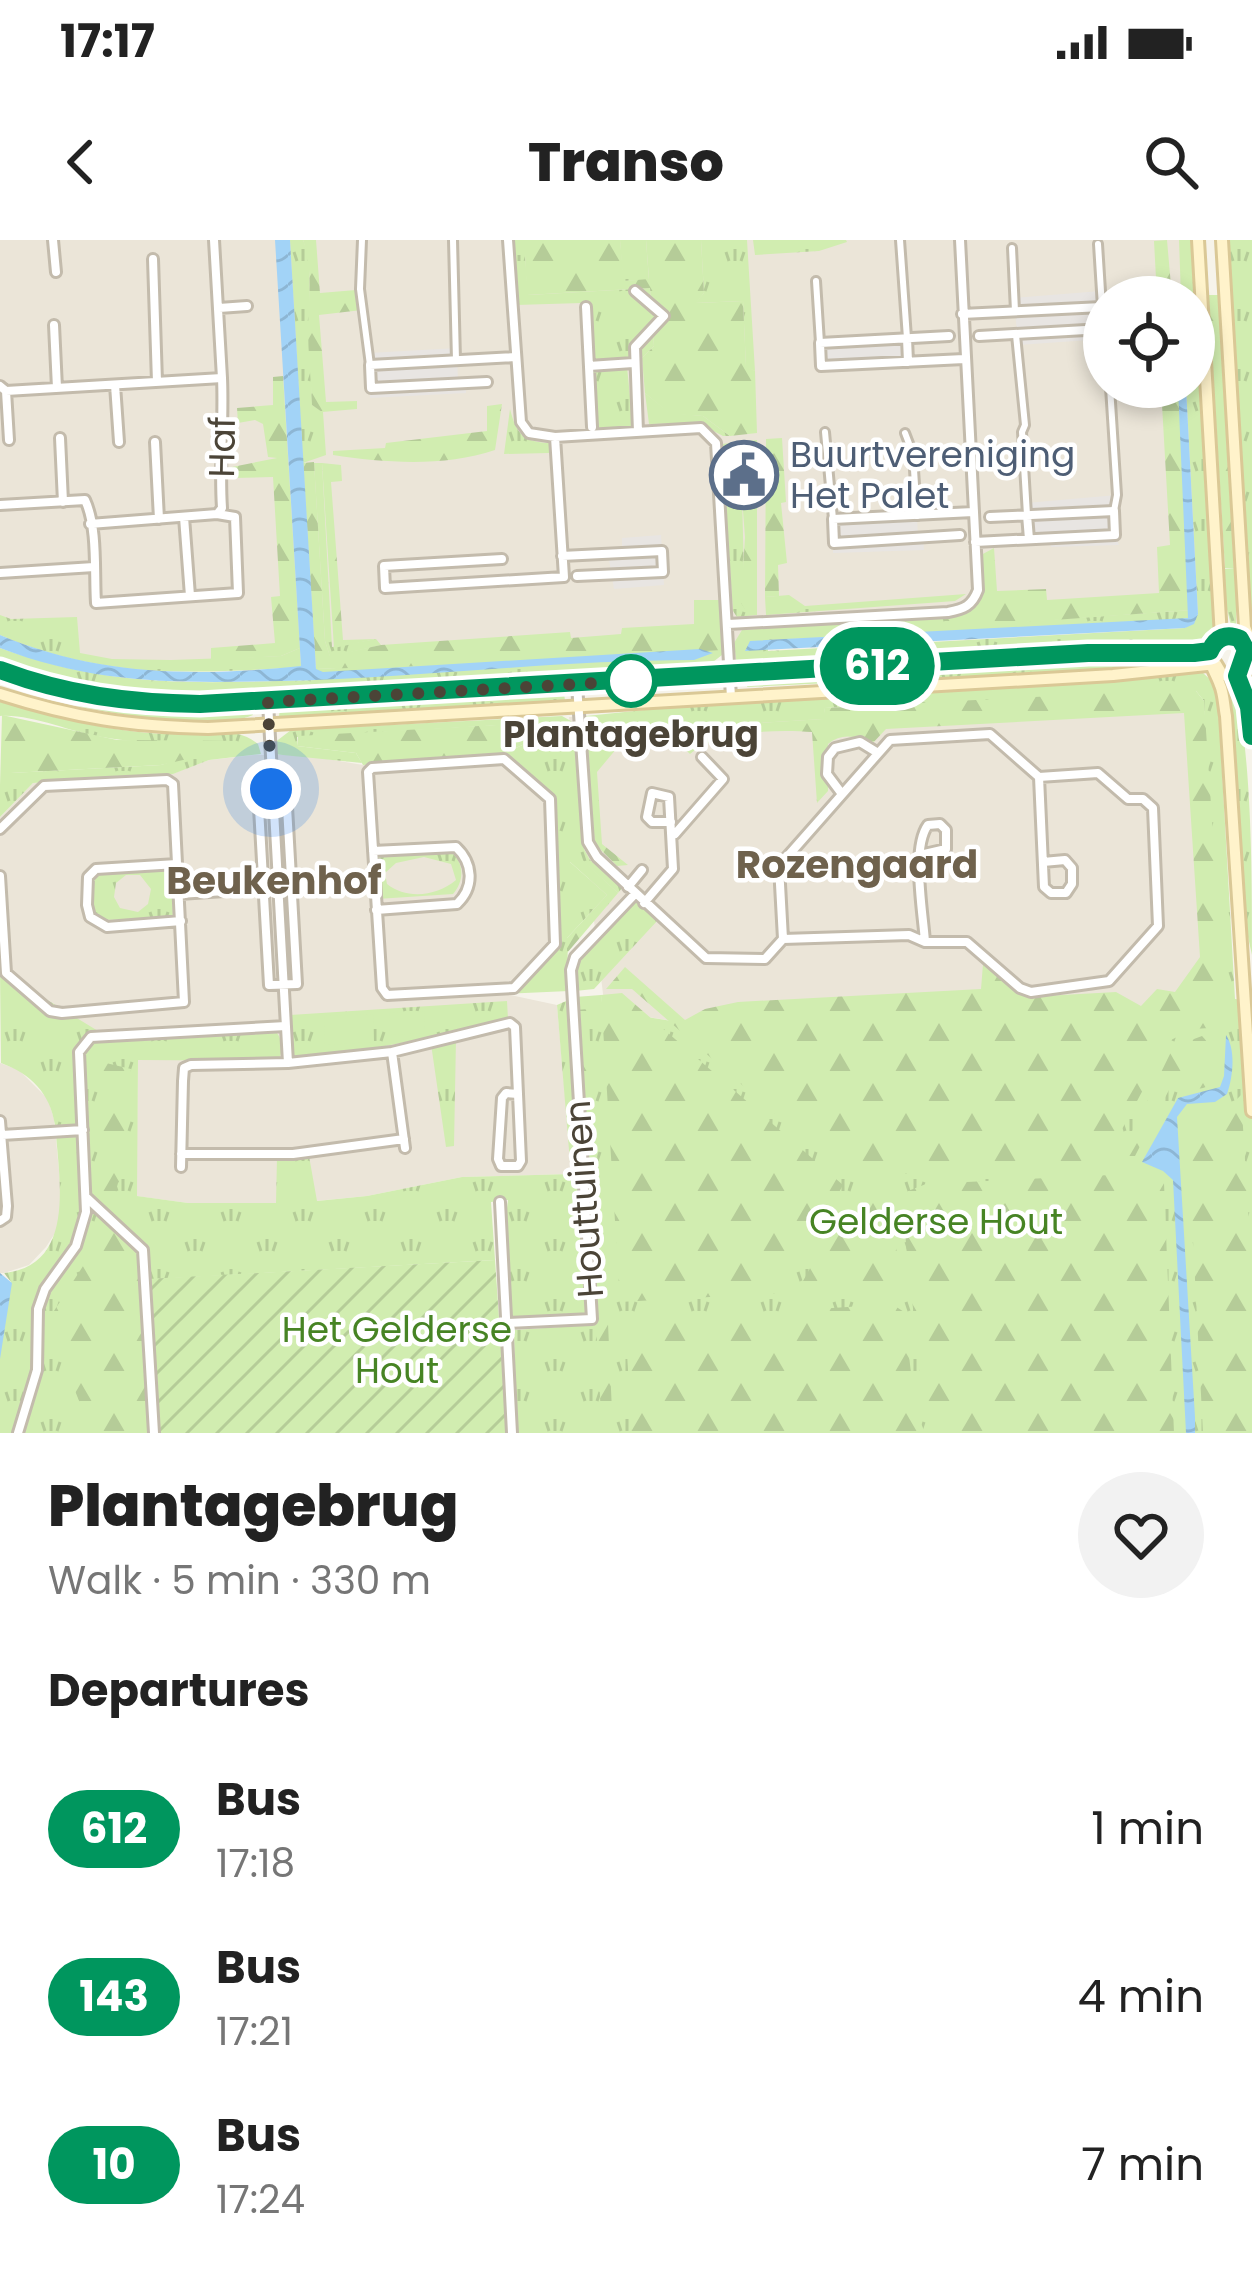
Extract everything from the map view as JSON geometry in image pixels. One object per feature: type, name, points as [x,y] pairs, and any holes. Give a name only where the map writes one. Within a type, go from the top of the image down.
[{"type":"main road","points":[[1198,240],[1220,605],[1247,654],[1235,674],[1226,716],[1252,1111]]},
{"type":"main road","points":[[1222,240],[1243,592],[1237,639]]},
{"type":"main road","points":[[1211,662],[1217,651],[1237,639]]},
{"type":"main road","points":[[0,670],[46,687],[151,704],[268,702],[1088,653],[1211,662],[1235,674],[1249,707],[1252,737]]},
{"type":"main road","points":[[0,694],[129,726],[208,728],[1178,668],[1211,662]]},
{"type":"street","points":[[53,240],[56,272]]},
{"type":"street","name":"Haf","points":[[214,240],[224,439],[219,466],[222,508],[217,514]]},
{"type":"street","points":[[362,240],[360,289],[371,388],[487,382]]},
{"type":"street","points":[[453,240],[458,383]]},
{"type":"street","points":[[508,240],[521,422],[529,433],[555,437],[700,428],[716,443],[731,697]]},
{"type":"street","points":[[900,240],[908,362]]},
{"type":"street","points":[[728,625],[969,606],[978,590],[960,240]]},
{"type":"street","points":[[1098,244],[1100,276]]},
{"type":"street","points":[[1012,248],[1029,539]]},
{"type":"street","points":[[153,259],[157,382]]},
{"type":"street","points":[[816,281],[821,366],[964,358]]},
{"type":"street","points":[[634,291],[664,316],[635,347],[638,432]]},
{"type":"street","points":[[219,308],[248,306]]},
{"type":"street","points":[[586,307],[592,427]]},
{"type":"street","points":[[962,314],[1083,308]]},
{"type":"street","points":[[54,325],[57,388]]},
{"type":"street","points":[[979,336],[1083,332]]},
{"type":"street","points":[[820,343],[949,336]]},
{"type":"street","points":[[370,365],[515,357]]},
{"type":"street","points":[[589,366],[633,363]]},
{"type":"street","points":[[9,440],[3,388],[222,378]]},
{"type":"street","points":[[115,385],[119,442]]},
{"type":"street","points":[[975,542],[1115,535],[1111,408]]},
{"type":"street","points":[[825,432],[834,543],[960,535]]},
{"type":"street","points":[[905,434],[913,454],[918,537]]},
{"type":"street","points":[[502,559],[384,566],[385,588],[563,578],[555,437]]},
{"type":"street","points":[[60,438],[64,502]]},
{"type":"street","name":"Haf","points":[[155,442],[160,519]]},
{"type":"street","points":[[0,505],[86,500],[94,567],[0,573]]},
{"type":"street","points":[[832,519],[973,512]]},
{"type":"street","points":[[990,517],[1114,512]]},
{"type":"street","name":"Haf","points":[[90,524],[217,514],[235,517],[238,593],[96,603],[94,567]]},
{"type":"street","name":"Haf","points":[[184,517],[190,596]]},
{"type":"street","points":[[562,556],[662,551],[663,572],[578,576]]},
{"type":"street","points":[[608,554],[609,574]]},
{"type":"street","points":[[465,561],[466,583]]},
{"type":"street","points":[[577,685],[589,842],[597,857],[706,958],[765,958],[783,939],[909,934],[925,942],[967,943],[1031,992],[1109,981],[1158,926],[1153,808],[1143,799],[1128,799],[1098,773],[1039,777],[990,734],[890,740],[778,866],[783,939]]},
{"type":"street","points":[[268,702],[288,1063]]},
{"type":"street","points":[[842,794],[826,775],[828,757],[835,748],[860,742],[878,753]]},
{"type":"street","points":[[674,836],[723,779],[702,758]]},
{"type":"street","points":[[504,759],[550,799],[558,938],[514,988],[387,995],[382,988],[374,880],[368,772],[372,768],[504,759]]},
{"type":"street","points":[[1039,777],[1043,887],[1051,893],[1066,892],[1072,884],[1072,868],[1065,860],[1043,862]]},
{"type":"street","points":[[0,829],[44,786],[166,780],[173,784],[186,1000],[182,1005],[50,1011],[6,973],[0,876]]},
{"type":"street","points":[[286,789],[292,886],[297,984],[269,985],[258,790],[286,789]]},
{"type":"street","points":[[644,903],[673,869],[670,822]]},
{"type":"street","points":[[920,855],[946,849],[946,830],[940,824],[928,825],[919,837],[920,855],[925,942]]},
{"type":"street","points":[[373,851],[456,847],[471,875],[457,904],[376,910]]},
{"type":"street","points":[[177,864],[96,869],[88,877],[86,904],[90,916],[107,926],[181,921]]},
{"type":"street","points":[[632,891],[642,870]]},
{"type":"street","points":[[179,894],[374,880]]},
{"type":"street","name":"Houttuinen","points":[[507,1323],[592,1319],[571,994],[575,957],[632,891]]},
{"type":"street","points":[[181,1167],[184,1068],[392,1052],[510,1023],[515,1028],[518,1094],[521,1161],[518,1166],[501,1166],[497,1159],[502,1098],[506,1093],[518,1094]]},
{"type":"street","points":[[18,1433],[37,1370],[38,1310],[45,1289],[76,1246],[87,1198],[79,1052],[91,1037],[286,1026]]},
{"type":"street","points":[[181,1154],[293,1154],[405,1144],[392,1052]]},
{"type":"street","points":[[0,1121],[7,1206],[6,1217],[0,1221]]},
{"type":"street","points":[[2,1135],[83,1130]]},
{"type":"street","points":[[87,1198],[143,1250],[154,1433]]},
{"type":"street","points":[[500,1202],[512,1433]]},
{"type":"shaded area","points":[[0,240],[1181,240],[1181,276],[1083,276],[1083,408],[1187,408],[1200,612],[746,649],[137,672],[0,635]]},
{"type":"shaded area","points":[[1083,292],[1083,340],[1018,345],[1014,298]]},
{"type":"shaded area","points":[[907,338],[908,362],[821,366],[820,343]]},
{"type":"shaded area","points":[[457,348],[458,383],[466,386],[466,393],[370,398],[369,353]]},
{"type":"shaded area","points":[[1117,495],[1119,545],[1051,547],[1049,538],[1029,539],[1026,503]]},
{"type":"shaded area","points":[[917,516],[924,550],[833,553],[833,519]]},
{"type":"shaded area","points":[[661,535],[664,585],[614,589],[608,554],[622,553],[622,538]]},
{"type":"shaded area","points":[[1192,704],[1211,999],[1120,1010],[697,1025],[605,1010],[569,717]]},
{"type":"shaded area","points":[[304,755],[363,765],[496,757],[548,800],[553,948],[506,994],[557,1005],[572,1174],[462,1177],[316,1201],[308,1156],[277,1203],[188,1203],[136,1196],[138,1060],[0,971],[0,817],[33,783],[172,774],[209,760]]},
{"type":"shaded area","points":[[0,1063],[19,1070],[48,1099],[62,1201],[59,1227],[46,1247],[29,1265],[4,1273],[0,1273]]},
{"type":"green space","points":[[290,240],[303,240],[309,256],[312,405],[323,412],[326,455],[303,463]]},
{"type":"green space","points":[[303,240],[316,240],[320,293],[356,290],[362,310],[319,315],[326,402],[357,401],[357,409],[322,412],[312,405],[309,273]]},
{"type":"green space","points":[[513,240],[620,240],[624,281],[649,279],[646,240],[701,240],[704,293],[696,303],[743,301],[746,366],[755,371],[757,433],[730,436],[703,416],[670,414],[645,393],[642,358],[654,346],[650,288],[527,295],[525,255],[514,255]]},
{"type":"green space","points":[[620,240],[646,240],[649,280],[623,281]]},
{"type":"green space","points":[[701,240],[747,240],[755,371],[746,367],[743,301],[695,303],[704,293]]},
{"type":"green space","points":[[753,240],[847,242],[819,251],[755,255]]},
{"type":"green space","points":[[1167,240],[1170,276],[1156,276],[1154,241]]},
{"type":"green space","points":[[1179,240],[1191,240],[1193,276],[1180,276]]},
{"type":"green space","points":[[1229,240],[1252,240],[1252,636],[1249,624]]},
{"type":"green space","points":[[514,255],[525,255],[528,295],[650,288],[654,346],[642,358],[592,361],[582,303],[516,305]]},
{"type":"green space","points":[[1215,295],[1234,568],[1225,568],[1215,407]]},
{"type":"green space","points":[[627,367],[633,426],[595,431],[592,372]]},
{"type":"green space","points":[[283,376],[300,648],[281,656],[211,660],[211,648],[275,643],[271,597],[280,596],[273,477],[233,478],[232,467],[277,458],[268,457],[263,424],[255,420],[238,423],[237,408],[273,405],[273,377]]},
{"type":"green space","points":[[645,393],[670,413],[703,416],[730,436],[698,423],[649,424]]},
{"type":"green space","points":[[502,404],[495,450],[415,462],[333,455],[333,451],[385,448],[386,443],[487,431],[487,406]]},
{"type":"green space","points":[[1162,408],[1179,408],[1191,610],[945,628],[945,616],[967,611],[977,601],[981,555],[994,548],[997,591],[1046,589],[1047,600],[1159,593],[1157,547],[1170,545]]},
{"type":"green space","points":[[1187,408],[1201,408],[1217,632],[1208,644],[1155,651],[1069,648],[775,666],[736,660],[734,643],[742,630],[945,616],[945,627],[1191,610],[1189,618],[1175,621],[768,640],[768,651],[1185,628],[1198,614]]},
{"type":"green space","points":[[510,409],[522,435],[549,443],[549,453],[504,454]]},
{"type":"green space","points":[[782,438],[787,563],[778,565],[779,596],[765,597],[766,439]]},
{"type":"green space","points":[[757,440],[757,609],[745,609],[741,603],[742,498],[725,497],[722,444]]},
{"type":"green space","points":[[314,462],[325,641],[330,656],[381,645],[570,632],[571,638],[621,634],[622,628],[694,624],[694,600],[719,600],[722,650],[316,669],[303,463]]},
{"type":"green space","points":[[314,463],[322,463],[332,647],[376,639],[381,645],[330,657],[325,641]]},
{"type":"green space","points":[[322,463],[341,465],[342,481],[331,482],[343,640],[376,639],[334,648]]},
{"type":"green space","points":[[725,497],[742,497],[745,609],[757,609],[757,615],[737,617],[733,611]]},
{"type":"green space","points":[[1236,568],[1236,627],[1232,629],[1222,569]]},
{"type":"green space","points":[[966,594],[955,601],[766,615],[765,597],[789,595],[805,606]]},
{"type":"green space","points":[[0,615],[11,619],[77,617],[80,653],[112,659],[281,656],[300,648],[301,667],[185,672],[75,660],[0,635]]},
{"type":"green space","points":[[0,648],[81,671],[193,682],[315,680],[316,669],[703,650],[722,650],[722,655],[713,662],[578,678],[174,699],[97,691],[0,665]]},
{"type":"green space","points":[[1200,656],[1201,661],[1113,669],[747,687],[749,679],[770,677]]},
{"type":"green space","name":"Gelderse Hout","points":[[1203,673],[1213,682],[1218,701],[1235,999],[1252,1001],[1252,1433],[516,1433],[514,1330],[576,1326],[577,1315],[518,1319],[510,1314],[504,1231],[508,1200],[491,1202],[495,1260],[156,1279],[166,1433],[0,1433],[0,1283],[11,1282],[4,1273],[26,1267],[52,1239],[60,1198],[56,1135],[64,1134],[37,1086],[1,1063],[0,971],[116,1042],[279,1036],[278,1061],[138,1060],[137,1196],[188,1203],[276,1203],[277,1157],[309,1156],[317,1201],[462,1177],[571,1174],[557,1005],[575,997],[601,995],[603,1010],[697,1025],[1120,1010],[1211,999],[1204,701],[1196,691],[825,708],[824,719],[727,725],[712,733],[697,729],[690,717],[599,724],[600,738],[586,738],[586,716],[731,701]]},
{"type":"green space","points":[[1235,683],[1248,781],[1252,955],[1246,928],[1230,685]]},
{"type":"green space","points":[[560,690],[565,701],[279,717],[280,706]]},
{"type":"green space","points":[[1196,691],[1204,701],[1226,1027],[1193,1029],[1169,1041],[1104,1163],[848,1177],[632,989],[606,989],[625,967],[685,1020],[705,1009],[738,1002],[981,989],[983,964],[1012,985],[1024,987],[1026,997],[1116,992],[1141,1006],[1157,989],[1175,992],[1200,957],[1184,713],[886,729],[871,745],[854,737],[839,738],[828,744],[828,791],[817,803],[812,732],[731,736],[690,754],[675,740],[622,742],[597,772],[602,844],[628,865],[617,866],[595,844],[586,738],[599,738],[599,723],[690,716],[697,729],[712,733],[727,725],[823,719],[825,708]]},
{"type":"green space","points":[[0,702],[125,730],[238,734],[258,744],[261,754],[209,760],[173,774],[33,783],[0,817],[0,785],[10,784],[10,773],[161,765],[235,741],[102,737],[0,716]]},
{"type":"green space","points":[[77,706],[173,711],[251,708],[253,715],[192,722]]},
{"type":"green space","points":[[2,715],[117,740],[236,741],[236,748],[161,765],[11,773],[10,785],[0,785]]},
{"type":"green space","points":[[562,716],[571,721],[297,737],[297,746],[356,753],[362,763],[273,754],[274,743],[291,730]]},
{"type":"green space","points":[[571,721],[574,743],[527,743],[496,757],[363,765],[356,753],[297,746],[298,736]]},
{"type":"green space","points":[[527,743],[574,743],[584,849],[622,888],[618,893],[576,855],[570,862],[607,895],[567,938],[569,991],[504,994],[553,947],[548,800],[496,757]]},
{"type":"green space","points":[[451,852],[461,867],[459,884],[453,894],[377,899],[375,855]],"holes":[[[424,857],[451,864],[456,880],[431,893],[413,894],[387,884],[385,873],[396,863]]]},
{"type":"green space","points":[[576,854],[618,893],[567,953],[567,938],[607,895],[569,861]]},
{"type":"green space","points":[[167,866],[171,869],[173,918],[102,920],[92,908],[92,882],[98,872]],"holes":[[[126,875],[140,875],[151,889],[148,904],[138,912],[120,908],[114,897],[116,883]]]},
{"type":"green space","points":[[631,896],[658,920],[594,989],[575,991],[575,968]]},
{"type":"green space","points":[[622,993],[843,1185],[784,1293],[620,1302],[601,995]]},
{"type":"green space","points":[[507,1001],[508,1019],[325,1056],[298,1060],[291,1052],[290,1015]]},
{"type":"green space","points":[[588,1009],[607,1312],[595,1312],[576,1010]]},
{"type":"green space","points":[[424,1011],[425,1033],[390,1035],[389,1013]]},
{"type":"green space","points":[[373,1014],[374,1042],[325,1045],[324,1016]]},
{"type":"green space","points":[[1202,1036],[1215,1057],[1215,1079],[1203,1088],[1171,1086],[1135,1156],[1120,1156],[1170,1054],[1178,1045]]},
{"type":"green space","points":[[456,1039],[454,1146],[446,1147],[431,1044]]},
{"type":"green space","points":[[101,1066],[131,1069],[128,1170],[115,1194],[103,1200],[106,1173],[95,1146],[110,1117]]},
{"type":"green space","points":[[1241,1095],[1252,1273],[1252,1433],[1203,1433],[1187,1125],[1194,1107],[1232,1104]]},
{"type":"green space","points":[[1153,1176],[1164,1183],[1174,1433],[937,1433],[923,1399],[906,1245],[904,1201],[908,1191],[926,1184]]},
{"type":"green space","points":[[890,1186],[900,1285],[797,1292],[854,1188]]},
{"type":"green space","points":[[105,1219],[137,1247],[149,1433],[92,1433],[57,1346],[63,1349],[54,1311],[85,1263]]},
{"type":"green space","name":"Het Gelderse Hout","points":[[495,1260],[507,1433],[157,1433],[147,1279]]},
{"type":"green space","points":[[892,1304],[904,1312],[915,1408],[925,1433],[632,1433],[625,1322]]},
{"type":"green space","points":[[596,1324],[608,1324],[613,1433],[602,1433]]},
{"type":"water","points":[[275,240],[290,240],[316,669],[700,649],[713,653],[694,660],[208,682],[104,675],[0,648],[0,635],[73,659],[148,670],[224,672],[301,666]]},
{"type":"water","points":[[1179,408],[1187,408],[1198,614],[1194,624],[745,651],[750,641],[1188,618]]},
{"type":"water","points":[[1226,1035],[1232,1064],[1227,1094],[1215,1102],[1187,1104],[1177,1117],[1195,1417],[1195,1433],[1186,1433],[1173,1180],[1142,1162],[1178,1098],[1220,1087]]},
{"type":"water","points":[[0,1273],[12,1283],[0,1359]]},
{"type":"bus line","name":"612","points":[[0,670],[96,698],[200,704],[1088,653],[1194,653],[1210,651],[1221,637],[1233,636],[1246,650],[1237,676],[1249,707],[1252,736]]},
{"type":"place","name":"Buurtvereniging Het Palet","points":[[744,475]]},
{"type":"place","name":"Plantagebrug","points":[[631,681]]},
{"type":"district","name":"Rozengaard","points":[[857,864]]},
{"type":"district","name":"Beukenhof","points":[[274,880]]},
{"type":"route","points":[[271,789],[268,702],[631,681]]}]
